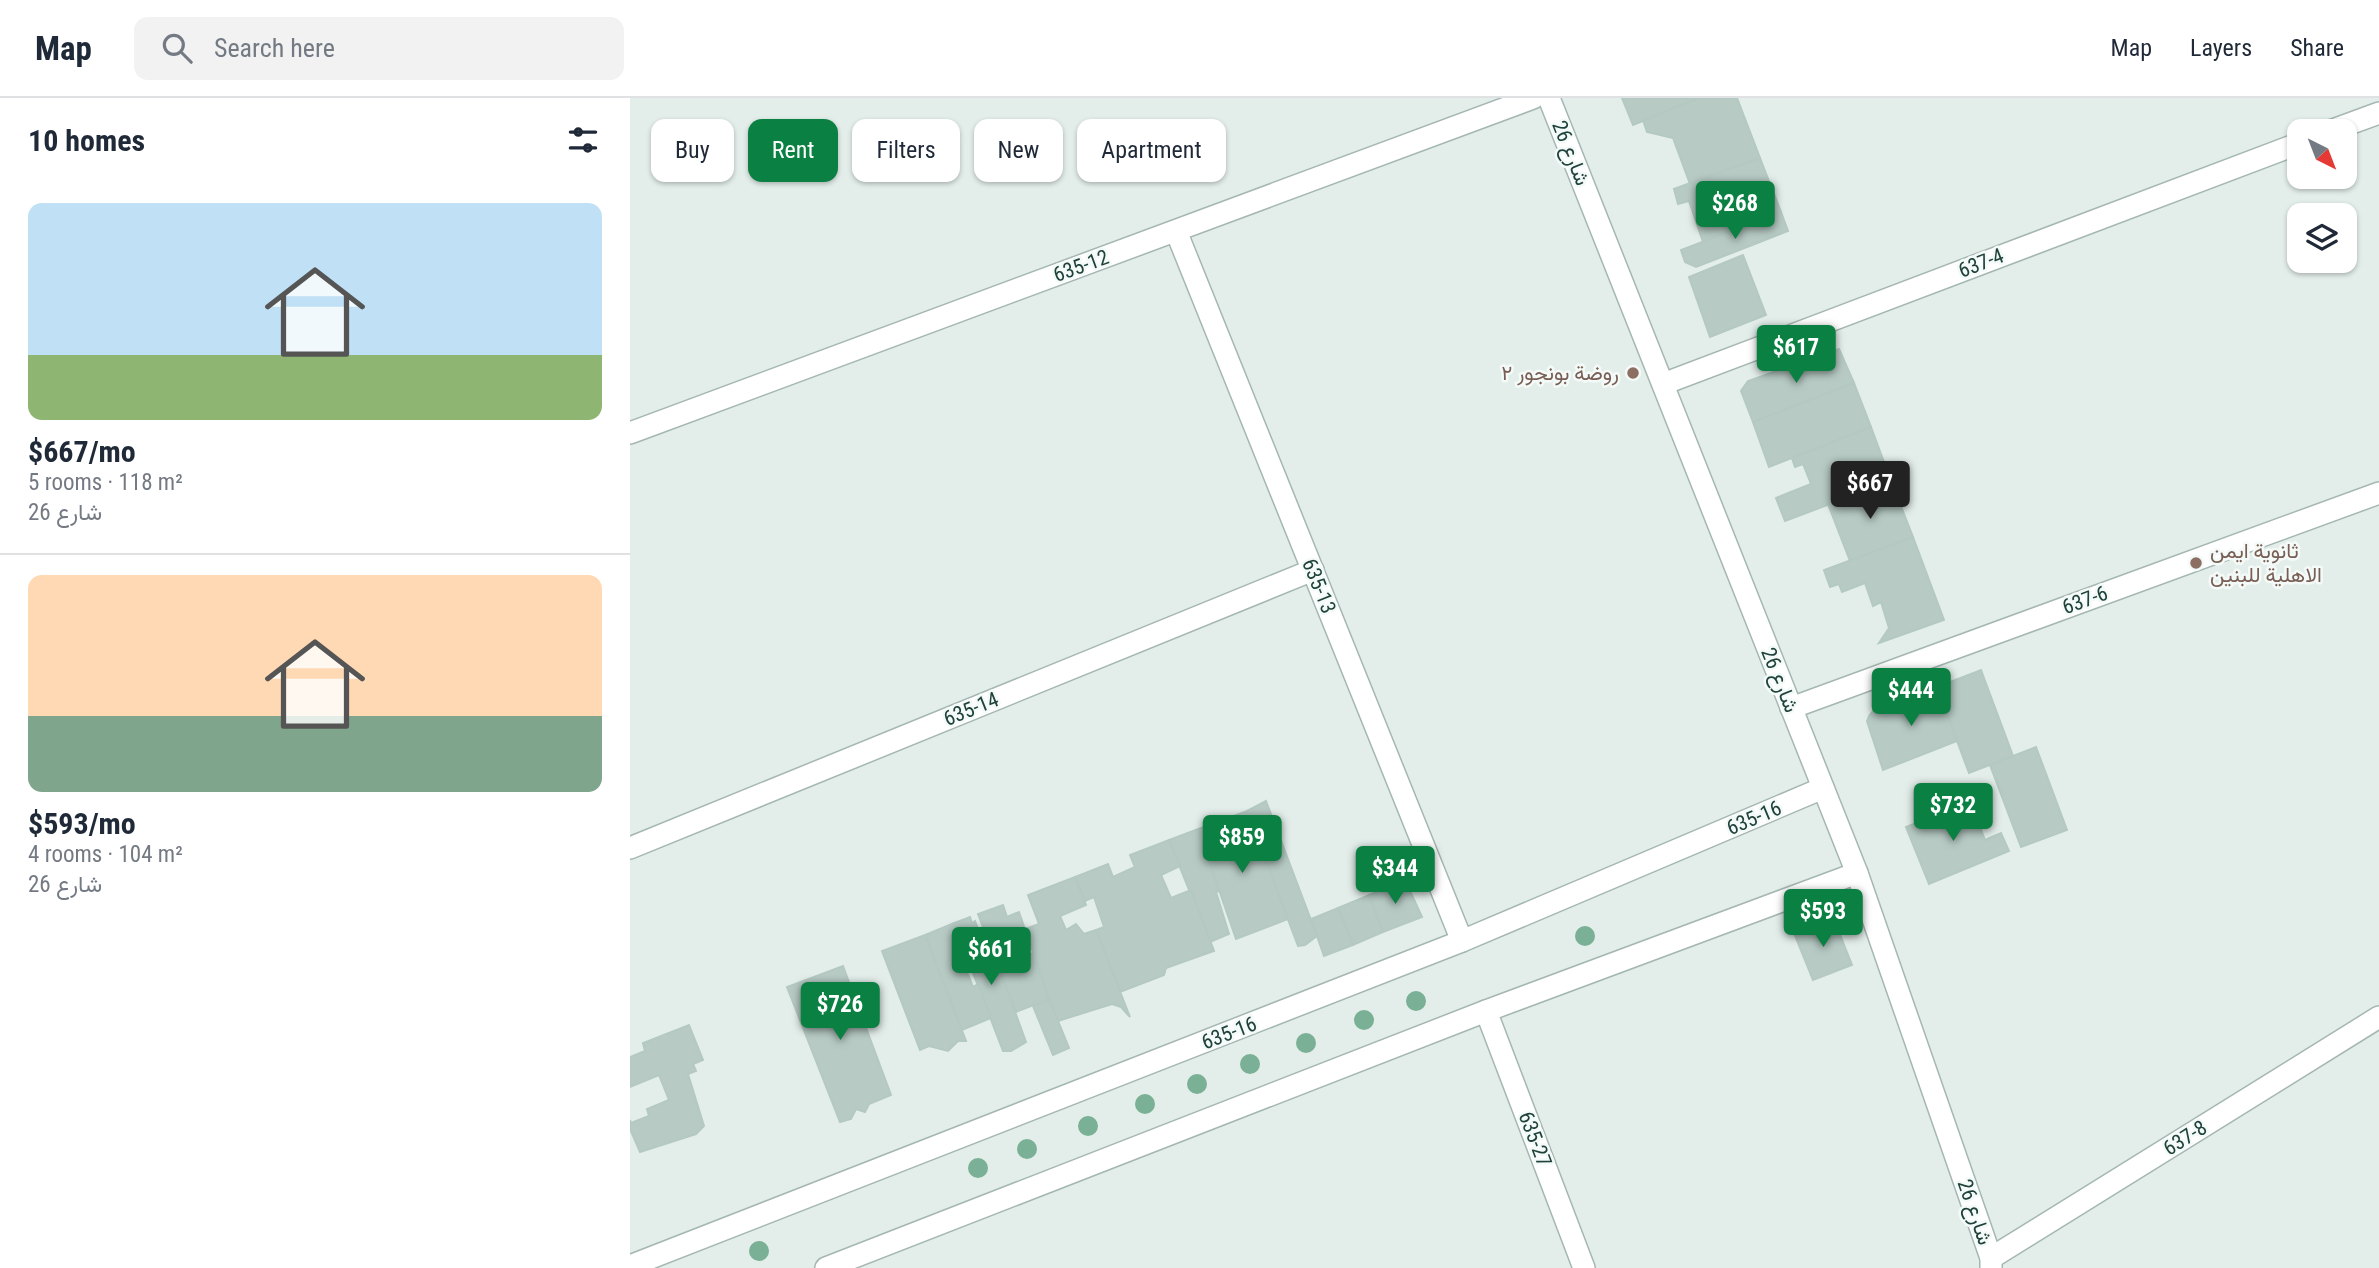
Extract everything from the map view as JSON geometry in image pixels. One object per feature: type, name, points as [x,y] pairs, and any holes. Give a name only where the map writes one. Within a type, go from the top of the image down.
[{"type":"street","name":"635-12","points":[[630,433],[1532,98]]},
{"type":"street","name":"شارع 26","points":[[1549,98],[1857,873],[1991,1263]]},
{"type":"street","points":[[2357,121],[2379,113]]},
{"type":"street","name":"637-4","points":[[1663,384],[2287,148]]},
{"type":"street","name":"635-13","points":[[1176,231],[1462,942]]},
{"type":"street","name":"637-6","points":[[1791,708],[2378,497]]},
{"type":"street","name":"635-14","points":[[630,848],[1313,569]]},
{"type":"street","name":"635-16","points":[[630,1266],[1462,942],[1823,788]]},
{"type":"street","points":[[826,1268],[1486,1011],[1857,873]]},
{"type":"street","name":"635-27","points":[[1486,1011],[1584,1268]]},
{"type":"street","name":"637-8","points":[[1991,1263],[2379,1017]]},
{"type":"building","points":[[1622,98],[1700,98],[1633,125]]},
{"type":"building","points":[[1700,98],[1737,98],[1760,158],[1690,184],[1673,138],[1647,132],[1643,120]]},
{"type":"building","points":[[1760,158],[1781,212],[1703,242],[1689,201],[1678,204],[1674,189]]},
{"type":"building","points":[[1781,212],[1788,231],[1696,267],[1685,262],[1681,250]]},
{"type":"building","points":[[1743,255],[1766,315],[1710,337],[1689,277]]},
{"type":"building","points":[[1839,349],[1854,383],[1753,422],[1741,391],[1748,381]]},
{"type":"building","points":[[1854,383],[1871,427],[1769,467],[1753,422]]},
{"type":"building","points":[[1871,427],[1891,481],[1785,521],[1776,498],[1811,484],[1803,464],[1795,467],[1792,458]]},
{"type":"building","points":[[1891,481],[1913,537],[1850,561],[1828,504]]},
{"type":"building","points":[[1913,537],[1944,620],[1879,643],[1889,628],[1881,602],[1873,606],[1865,583],[1842,592],[1839,584],[1830,587],[1824,570]]},
{"type":"building","points":[[1981,670],[2013,756],[1969,773],[1937,687]]},
{"type":"building","points":[[1937,687],[1957,741],[1883,770],[1867,721],[1869,716],[1873,711]]},
{"type":"building","points":[[2036,747],[2067,830],[2021,847],[1990,765]]},
{"type":"building","points":[[1266,801],[1317,936],[1305,945],[1298,946],[1247,811]]},
{"type":"building","points":[[1970,801],[1985,840],[2001,833],[2009,851],[1929,884],[1906,827]]},
{"type":"building","points":[[1247,811],[1288,919],[1236,939],[1198,829]]},
{"type":"building","points":[[1198,829],[1219,891],[1216,892],[1229,934],[1210,942],[1169,840]]},
{"type":"building","points":[[1169,840],[1180,866],[1161,875],[1171,898],[1191,890],[1214,951],[1166,968],[1164,975],[1120,992],[1096,930],[1104,927],[1094,897],[1085,901],[1075,877],[1108,864],[1113,877],[1135,867],[1130,855]]},
{"type":"building","points":[[1075,877],[1086,905],[1060,916],[1066,930],[1076,924],[1084,934],[1096,930],[1130,1017],[1121,1007],[1112,1004],[1058,1021],[1049,999],[1025,929],[1039,924],[1028,895]]},
{"type":"building","points":[[1405,880],[1422,917],[1383,932],[1369,895]]},
{"type":"building","points":[[1369,895],[1383,932],[1353,945],[1338,908]]},
{"type":"building","points":[[1003,905],[1007,917],[1019,912],[1030,944],[1020,948],[1023,957],[1033,953],[1049,999],[1016,1012],[978,914]]},
{"type":"building","points":[[1338,908],[1353,945],[1324,956],[1311,919]]},
{"type":"building","points":[[970,917],[972,923],[975,921],[995,975],[1001,973],[1026,1042],[1011,1051],[1003,1051],[954,923]]},
{"type":"building","points":[[1833,917],[1852,965],[1813,980],[1794,933]]},
{"type":"building","points":[[954,923],[972,967],[966,970],[973,987],[978,984],[991,1018],[962,1030],[925,935]]},
{"type":"building","points":[[925,935],[966,1041],[958,1041],[948,1051],[929,1046],[920,1050],[882,951]]},
{"type":"building","points":[[843,966],[891,1095],[869,1104],[865,1112],[856,1109],[851,1119],[840,1122],[787,987]]},
{"type":"building","points":[[1049,999],[1069,1048],[1053,1055],[1033,1006]]},
{"type":"building","points":[[689,1025],[703,1060],[693,1064],[696,1071],[688,1074],[704,1126],[696,1134],[640,1152],[630,1129],[630,1120],[631,1123],[649,1116],[647,1109],[669,1100],[659,1075],[630,1087],[630,1057],[645,1051],[643,1043]]},
{"type":"place","name":"روضة بونجور ٢","points":[[1633,373]]},
{"type":"place","name":"ثانوية ايمن الاهلية للبنين","points":[[2196,563]]}]
